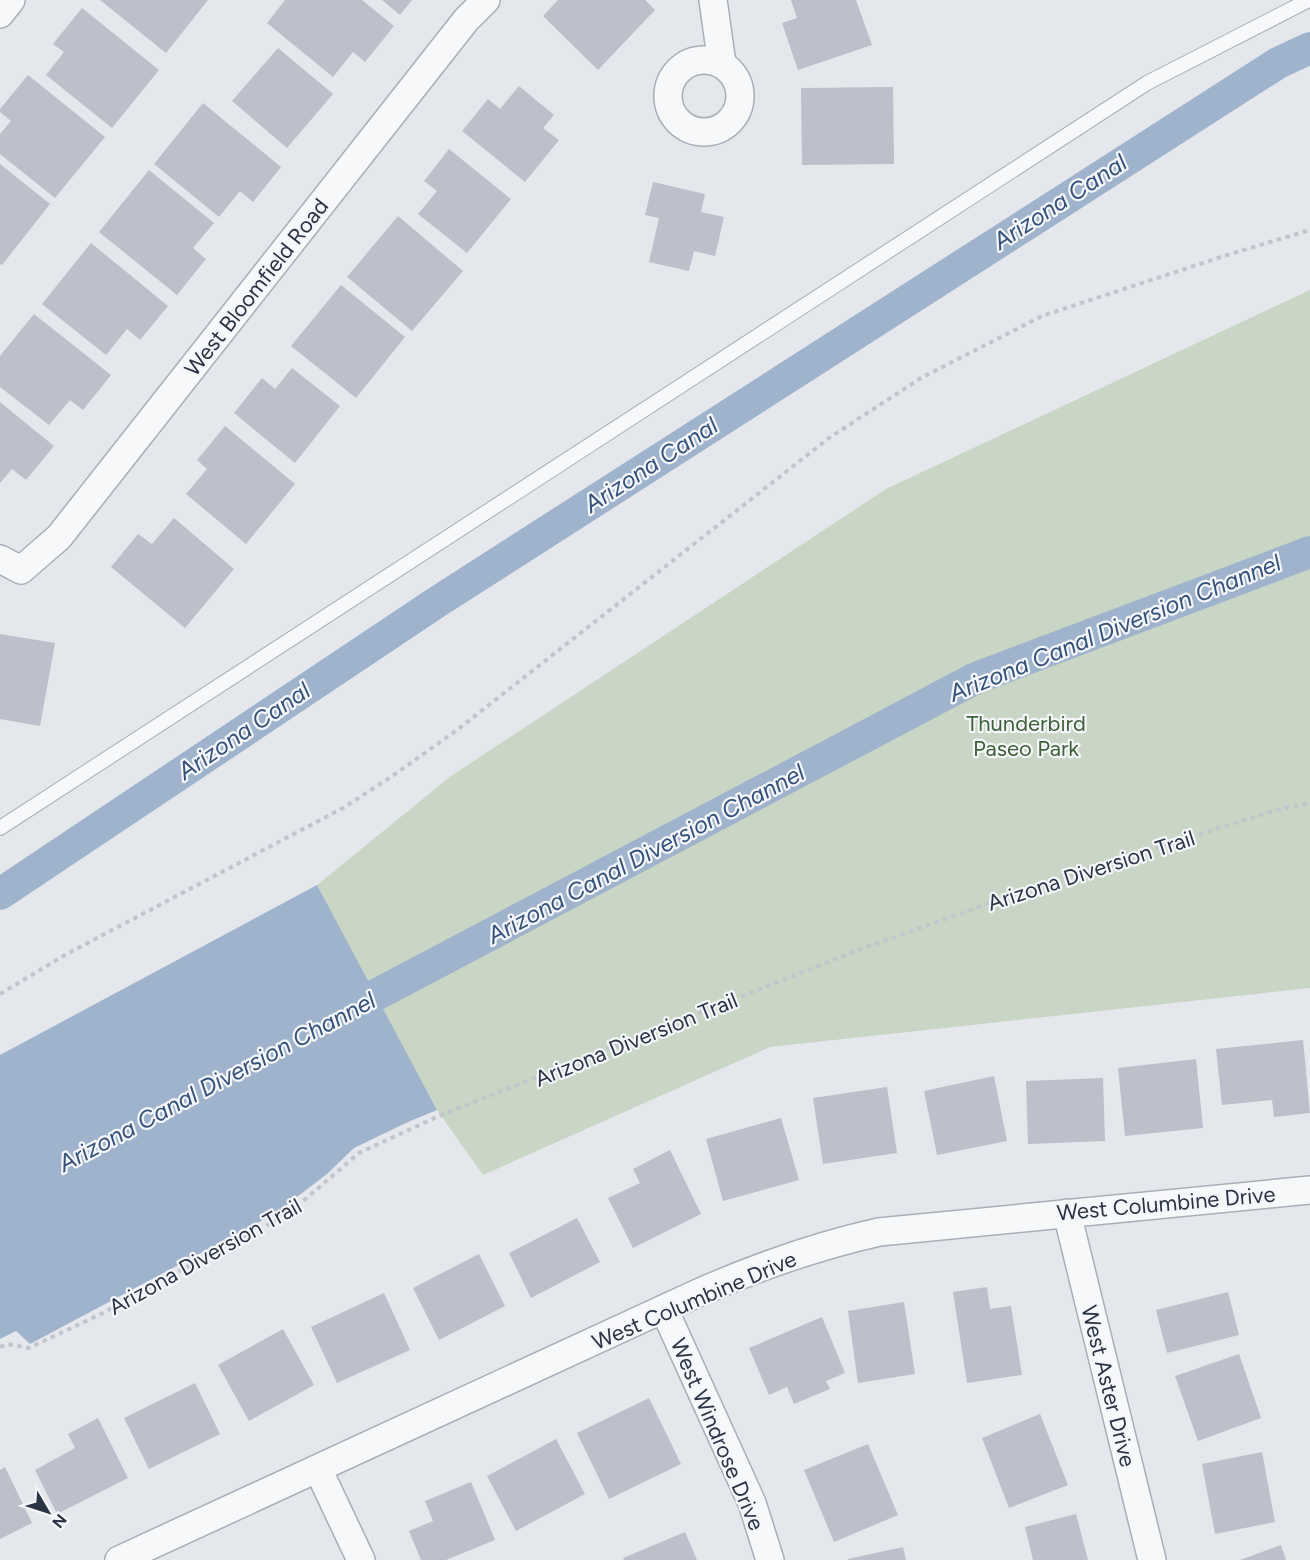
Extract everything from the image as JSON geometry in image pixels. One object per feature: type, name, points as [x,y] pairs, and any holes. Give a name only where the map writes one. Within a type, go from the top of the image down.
[{"type":"street","points":[[0,14],[11,0]]},
{"type":"street","name":"West Bloomfield Road","points":[[10,565],[59,537],[466,20],[486,0]]},
{"type":"street","points":[[713,0],[722,64]]},
{"type":"street","name":"West Columbine Drive","points":[[119,1560],[738,1276],[837,1241],[879,1232],[1310,1190]]},
{"type":"street","name":"West Aster Drive","points":[[1067,1212],[1152,1560]]},
{"type":"street","name":"West Windrose Drive","points":[[664,1309],[752,1503],[770,1560]]},
{"type":"street","points":[[318,1469],[361,1560]]},
{"type":"lane","points":[[0,828],[1147,83],[1309,0]]},
{"type":"path","points":[[0,994],[76,950],[343,808],[391,777],[457,730],[829,438],[921,378],[1042,316],[1310,230]]},
{"type":"path","name":"Arizona Diversion Trail","points":[[0,1347],[8,1344],[29,1348],[103,1313],[296,1208],[359,1153],[441,1115],[856,951],[1024,891],[1280,809],[1310,803]]},
{"type":"green space","name":"Thunderbird Paseo Park","points":[[1310,290],[1310,988],[770,1047],[483,1175],[437,1110],[317,885],[451,776],[886,489]]},
{"type":"water","points":[[317,885],[437,1110],[354,1148],[327,1174],[276,1213],[30,1344],[16,1331],[0,1339],[0,1055]]},
{"type":"building","points":[[100,0],[208,0],[166,53]]},
{"type":"building","points":[[285,0],[362,0],[394,26],[365,62],[353,52],[333,77],[267,23]]},
{"type":"building","points":[[382,0],[412,0],[400,15]]},
{"type":"building","points":[[558,0],[645,0],[655,10],[598,70],[543,16]]},
{"type":"building","points":[[791,0],[856,0],[872,45],[798,70],[782,23],[797,18]]},
{"type":"building","points":[[82,8],[159,70],[112,128],[46,75],[64,52],[53,44]]},
{"type":"building","points":[[278,48],[333,94],[287,148],[232,101]]},
{"type":"building","points":[[28,75],[105,137],[55,198],[0,154],[0,134],[11,121],[0,112],[0,109]]},
{"type":"building","points":[[519,86],[554,115],[543,128],[559,140],[525,182],[462,131],[488,99],[500,109]]},
{"type":"building","points":[[893,87],[894,164],[802,165],[801,88]]},
{"type":"building","points":[[203,103],[281,167],[253,202],[240,191],[219,217],[154,164]]},
{"type":"building","points":[[449,149],[511,199],[467,253],[418,214],[437,191],[424,181]]},
{"type":"building","points":[[0,164],[50,204],[2,265],[0,264]]},
{"type":"building","points":[[149,170],[214,223],[193,248],[206,259],[177,295],[99,232]]},
{"type":"building","points":[[653,182],[705,194],[701,212],[724,217],[715,256],[694,251],[689,271],[649,262],[659,218],[645,215]]},
{"type":"building","points":[[398,216],[463,271],[412,331],[347,277]]},
{"type":"building","points":[[91,243],[168,306],[140,340],[127,329],[106,355],[42,304]]},
{"type":"building","points":[[341,285],[405,337],[356,398],[291,346]]},
{"type":"building","points":[[34,314],[111,375],[83,410],[70,400],[49,425],[0,387],[0,356]]},
{"type":"building","points":[[292,368],[340,406],[295,463],[234,413],[262,378],[275,389]]},
{"type":"building","points":[[0,402],[54,446],[26,480],[12,469],[0,483]]},
{"type":"building","points":[[225,426],[295,484],[246,544],[186,494],[207,469],[197,460]]},
{"type":"building","points":[[174,518],[234,569],[185,628],[111,567],[138,534],[152,544]]},
{"type":"building","points":[[0,634],[55,643],[40,726],[0,719]]},
{"type":"building","points":[[1303,1040],[1310,1113],[1274,1117],[1272,1100],[1222,1105],[1216,1049]]},
{"type":"building","points":[[1196,1059],[1203,1128],[1125,1136],[1118,1068]]},
{"type":"building","points":[[994,1076],[1007,1141],[937,1155],[924,1091]]},
{"type":"building","points":[[1103,1078],[1105,1141],[1028,1144],[1026,1081]]},
{"type":"building","points":[[887,1087],[897,1153],[823,1164],[813,1098]]},
{"type":"building","points":[[781,1118],[799,1180],[723,1201],[706,1139]]},
{"type":"building","points":[[670,1150],[701,1214],[633,1248],[608,1198],[640,1183],[633,1169]]},
{"type":"building","points":[[577,1218],[600,1262],[531,1298],[509,1253]]},
{"type":"building","points":[[479,1254],[505,1306],[439,1340],[413,1288]]},
{"type":"building","points":[[987,1287],[990,1309],[1011,1306],[1022,1375],[967,1383],[953,1292]]},
{"type":"building","points":[[1228,1292],[1239,1335],[1167,1353],[1156,1310]]},
{"type":"building","points":[[384,1293],[410,1350],[337,1383],[311,1327]]},
{"type":"building","points":[[904,1302],[915,1374],[858,1383],[848,1311]]},
{"type":"building","points":[[822,1317],[845,1373],[826,1381],[830,1389],[794,1404],[787,1387],[769,1395],[749,1348]]},
{"type":"building","points":[[283,1329],[314,1385],[249,1421],[218,1365]]},
{"type":"building","points":[[1239,1354],[1261,1418],[1198,1441],[1175,1376]]},
{"type":"building","points":[[195,1383],[220,1434],[149,1469],[124,1418]]},
{"type":"building","points":[[649,1398],[681,1464],[609,1499],[577,1433]]},
{"type":"building","points":[[1040,1414],[1068,1485],[1009,1508],[982,1438]]},
{"type":"building","points":[[98,1418],[128,1478],[57,1514],[35,1470],[75,1448],[68,1434]]},
{"type":"building","points":[[556,1439],[585,1494],[516,1531],[487,1476]]},
{"type":"building","points":[[868,1444],[898,1515],[834,1542],[804,1470]]},
{"type":"building","points":[[1262,1452],[1275,1522],[1215,1534],[1202,1464]]},
{"type":"building","points":[[5,1467],[32,1523],[0,1539],[0,1470]]},
{"type":"building","points":[[471,1482],[495,1540],[446,1560],[421,1560],[409,1531],[433,1521],[425,1501]]},
{"type":"building","points":[[1076,1514],[1088,1560],[1033,1560],[1025,1527]]},
{"type":"building","points":[[685,1532],[697,1560],[624,1560],[623,1558]]},
{"type":"building","points":[[1281,1545],[1286,1560],[1240,1560]]},
{"type":"building","points":[[903,1547],[906,1560],[848,1560],[848,1559]]},
{"type":"waterway","name":"Arizona Canal","points":[[0,894],[437,602],[1278,63],[1310,48]]},
{"type":"waterway","name":"Arizona Canal Diversion Channel","points":[[336,1016],[976,678],[1310,552]]}]
